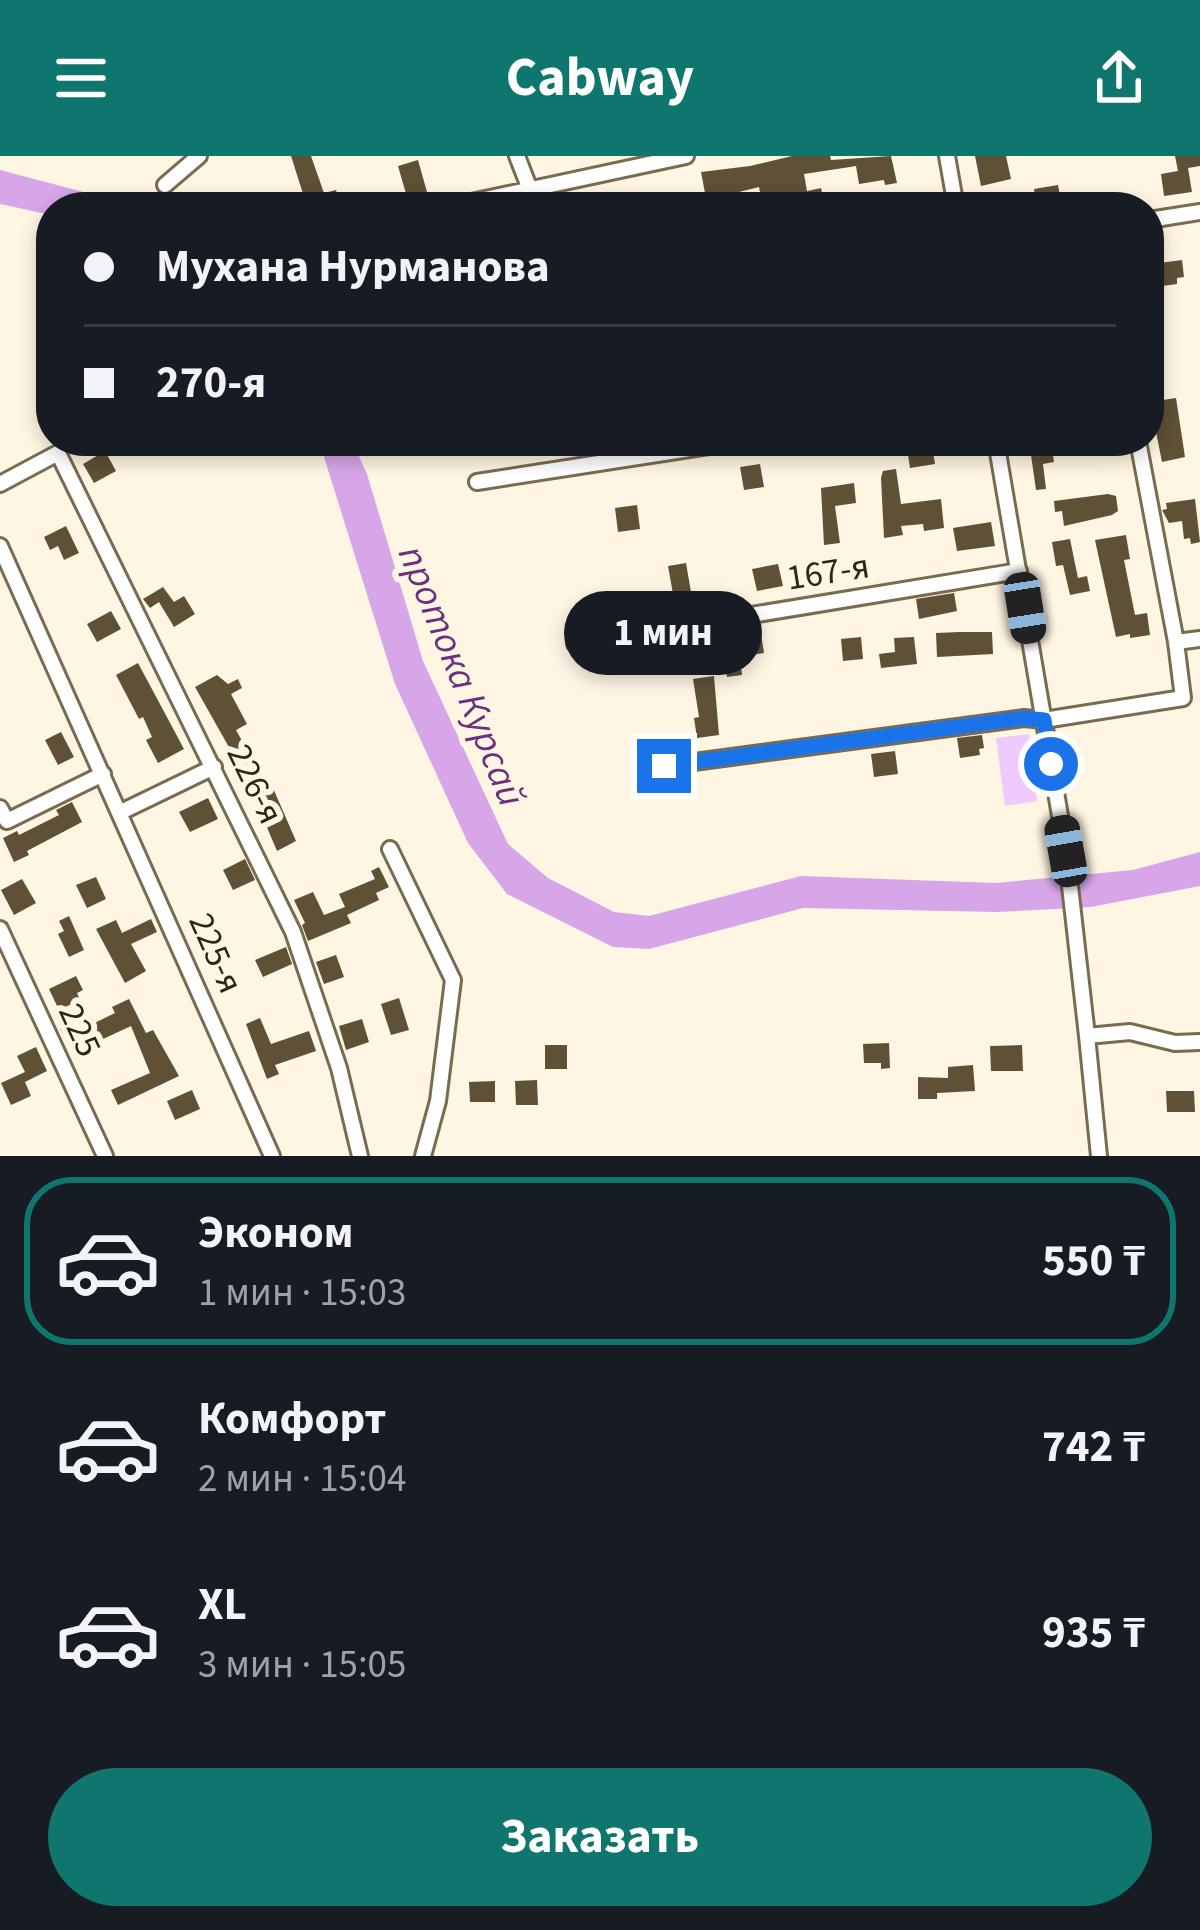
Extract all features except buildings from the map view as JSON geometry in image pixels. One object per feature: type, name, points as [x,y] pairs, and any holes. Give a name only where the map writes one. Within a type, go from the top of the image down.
[{"type":"street","points":[[165,185],[199,156]]},
{"type":"street","points":[[517,156],[529,187]]},
{"type":"street","points":[[509,192],[686,156]]},
{"type":"street","points":[[947,156],[953,192]]},
{"type":"street","points":[[1164,218],[1200,212]]},
{"type":"street","name":"226-я","points":[[0,484],[52,456]]},
{"type":"street","name":"226-я","points":[[59,456],[293,932],[339,1068],[361,1156]]},
{"type":"street","points":[[478,482],[645,456]]},
{"type":"street","points":[[999,456],[1066,851],[1099,1156]]},
{"type":"street","points":[[664,766],[1177,702],[1183,698],[1176,642],[1141,456]]},
{"type":"street","name":"225-я","points":[[0,546],[272,1156]]},
{"type":"street","name":"167-я","points":[[575,644],[1019,571]]},
{"type":"street","points":[[1176,642],[1200,639]]},
{"type":"street","points":[[121,812],[214,767]]},
{"type":"street","points":[[2,818],[104,774]]},
{"type":"street","points":[[390,849],[453,980],[438,1101],[423,1156]]},
{"type":"street","name":"225","points":[[0,929],[105,1156]]},
{"type":"street","points":[[1087,1036],[1130,1032],[1175,1043],[1200,1042]]},
{"type":"shaded area","points":[[0,170],[83,192],[36,192],[36,212],[0,204]]},
{"type":"shaded area","points":[[324,456],[359,456],[423,661],[508,844],[548,878],[614,912],[649,916],[801,876],[996,883],[1133,870],[1200,852],[1200,886],[1091,907],[997,912],[803,908],[649,949],[613,947],[507,894],[468,843],[395,684]]},
{"type":"shaded area","points":[[1029,734],[1037,801],[1005,806],[996,738]]},
{"type":"route","points":[[664,766],[1024,718],[1044,720],[1051,764]]},
{"type":"water label","name":"протока Курсай","points":[[461,676]]}]
